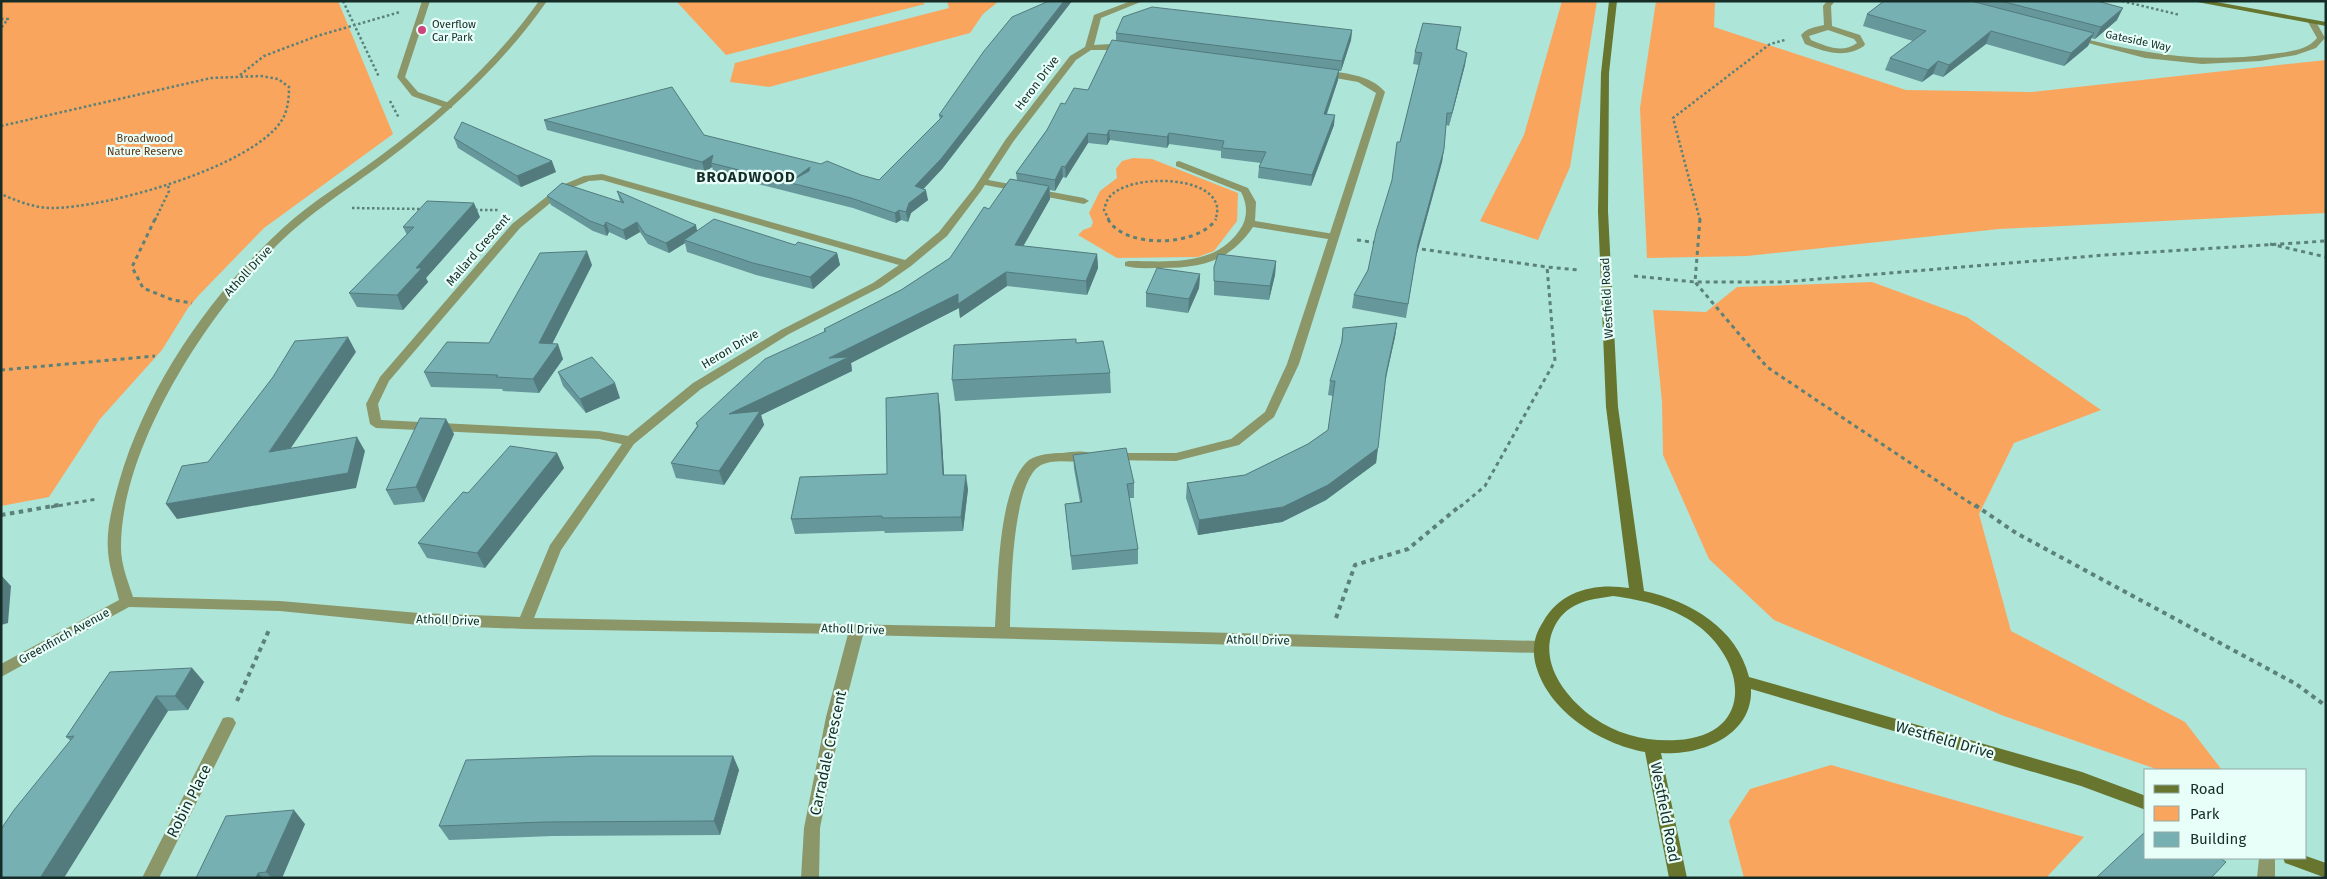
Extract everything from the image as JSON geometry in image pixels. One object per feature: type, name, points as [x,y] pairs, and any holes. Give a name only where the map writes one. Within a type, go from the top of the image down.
[{"type":"street","name":"Atholl Drive","points":[[543,1],[490,69],[449,106],[408,139],[314,208],[260,255],[215,306],[183,354],[159,398],[139,442],[122,494],[115,533],[115,564],[127,602],[280,606],[419,619],[525,623],[856,629],[1540,648]]},
{"type":"street","points":[[1138,1],[1097,17],[1089,48],[1111,46],[1140,50]]},
{"type":"street","name":"Westfield Road","points":[[1613,1],[1605,73],[1604,221],[1612,406],[1637,593]]},
{"type":"street","points":[[1828,27],[1827,6],[1831,1]]},
{"type":"street","points":[[2196,1],[2326,24]]},
{"type":"street","points":[[425,3],[401,77],[415,94],[449,106]]},
{"type":"street","name":"Gateside Way","points":[[2064,35],[2141,55],[2172,60],[2240,59],[2281,56],[2312,48],[2321,38],[2312,22]]},
{"type":"street","points":[[1828,27],[1857,37],[1861,44],[1845,52],[1833,51],[1808,42],[1805,35],[1810,31],[1828,27]]},
{"type":"street","name":"Heron Drive","points":[[525,623],[555,549],[630,441],[697,386],[785,332],[877,285],[907,264],[943,234],[983,182],[1009,141],[1072,58],[1089,48]]},
{"type":"street","points":[[1002,634],[1012,510],[1020,480],[1034,463],[1058,457],[1176,457],[1235,442],[1270,414],[1293,364],[1380,92],[1371,82],[1355,78],[1306,72]]},
{"type":"street","points":[[1129,264],[1185,264],[1213,258],[1233,245],[1250,223],[1251,202],[1245,190],[1179,164]]},
{"type":"street","name":"Mallard Crescent","points":[[630,441],[599,435],[376,424],[372,404],[384,380],[516,226],[563,188],[587,178],[602,177],[907,264]]},
{"type":"street","points":[[983,182],[1084,201]]},
{"type":"street","points":[[1250,223],[1334,237]]},
{"type":"street","points":[[1613,591],[1637,593],[1663,600],[1692,614],[1710,627],[1736,659],[1743,681],[1742,704],[1725,730],[1706,742],[1673,748],[1652,747],[1616,738],[1588,723],[1554,690],[1545,673],[1540,648],[1543,630],[1560,608],[1590,594],[1613,591]]},
{"type":"street","name":"Greenfinch Avenue","points":[[1,671],[127,602]]},
{"type":"street","name":"Carradale Crescent","points":[[810,878],[812,828],[834,717],[856,629]]},
{"type":"street","name":"Westfield Drive","points":[[1743,681],[2082,779],[2144,802]]},
{"type":"street","name":"Robin Place","points":[[150,878],[228,723]]},
{"type":"street","name":"Westfield Road","points":[[1652,747],[1678,878]]},
{"type":"street","points":[[2266,878],[2268,859]]},
{"type":"street","points":[[2294,859],[2326,871]]},
{"type":"path","points":[[343,1],[379,78]]},
{"type":"path","points":[[239,76],[264,56],[317,36],[425,3]]},
{"type":"path","points":[[1,19],[8,19],[1,28]]},
{"type":"path","points":[[1805,35],[1770,44],[1673,118],[1700,219],[1694,282],[1767,367],[2016,533],[2296,684],[2326,706]]},
{"type":"path","points":[[1,126],[211,78],[239,76],[278,78],[289,88],[290,104],[279,126],[256,146],[217,167],[168,184],[74,207],[52,208],[33,206],[1,194]]},
{"type":"path","points":[[388,95],[408,139]]},
{"type":"path","points":[[1173,181],[1190,184],[1204,190],[1213,198],[1218,207],[1217,217],[1211,226],[1200,234],[1184,239],[1148,241],[1117,231],[1108,222],[1104,213],[1105,204],[1118,191],[1139,182],[1173,181]]},
{"type":"path","points":[[168,184],[169,191],[132,267],[143,288],[173,300],[215,306]]},
{"type":"path","points":[[314,208],[429,209]]},
{"type":"path","points":[[467,210],[534,211]]},
{"type":"path","points":[[1334,237],[1382,244]]},
{"type":"path","points":[[1634,276],[1694,282],[1783,282],[2264,243],[2326,241]]},
{"type":"path","points":[[2264,243],[2326,257]]},
{"type":"path","points":[[1412,248],[1578,270]]},
{"type":"path","points":[[1327,642],[1355,565],[1408,549],[1485,486],[1555,361],[1547,267]]},
{"type":"path","points":[[1,370],[183,354]]},
{"type":"path","points":[[1,515],[122,494]]},
{"type":"path","points":[[228,723],[280,606]]},
{"type":"green space","name":"Broadwood Nature Reserve","points":[[1,1],[338,1],[393,134],[264,228],[199,295],[188,308],[162,350],[100,419],[49,497],[1,506]]},
{"type":"green space","points":[[676,1],[922,1],[925,4],[726,55]]},
{"type":"green space","points":[[947,1],[999,1],[983,14],[970,33],[769,87],[730,82],[735,63],[949,8]]},
{"type":"green space","points":[[1562,1],[1597,1],[1570,167],[1538,240],[1480,221],[1524,135]]},
{"type":"green space","points":[[1656,1],[1715,1],[1714,27],[1906,90],[2031,92],[2326,60],[2326,213],[1999,229],[1747,256],[1647,258],[1640,108]]},
{"type":"green space","points":[[1133,158],[1152,159],[1238,193],[1237,221],[1214,251],[1198,257],[1117,258],[1078,235],[1083,230],[1091,227],[1093,222],[1089,213],[1100,191],[1117,178],[1116,169],[1122,161]]},
{"type":"green space","points":[[1872,282],[1967,317],[2101,410],[2014,443],[1979,514],[2011,631],[2185,722],[2221,769],[2156,769],[2004,716],[1774,620],[1709,559],[1663,455],[1662,402],[1653,310],[1706,312],[1737,287]]},
{"type":"green space","points":[[1831,765],[2084,837],[2046,878],[1744,878],[1729,821],[1750,789]]},
{"type":"building","points":[[1049,1],[1064,1],[941,159],[915,186],[926,190],[909,203],[906,212],[899,210],[895,213],[851,198],[711,163],[713,155],[702,162],[544,120],[672,87],[704,135],[821,164],[827,161],[879,180],[943,116],[939,115],[984,51],[1012,17]],"holes":[[[810,167],[809,171],[791,181]]]},
{"type":"building","points":[[1884,1],[1971,1],[2094,33],[2071,53],[1991,31],[1949,65],[1938,61],[1928,70],[1890,58],[1926,31],[1867,14]]},
{"type":"building","points":[[2001,1],[2097,1],[2123,8],[2101,27]]},
{"type":"building","points":[[1152,7],[1352,30],[1342,61],[1116,33],[1123,17]]},
{"type":"building","points":[[1423,23],[1461,27],[1456,49],[1467,53],[1452,113],[1447,113],[1444,149],[1418,244],[1408,304],[1354,295],[1368,270],[1376,232],[1392,180],[1397,142],[1400,142],[1422,53],[1415,52]]},
{"type":"building","points":[[1112,40],[1339,70],[1324,114],[1335,115],[1312,175],[1259,167],[1266,152],[1222,148],[1224,141],[1169,133],[1167,137],[1109,130],[1107,135],[1088,133],[1065,167],[1062,166],[1055,180],[1016,173],[1047,130],[1061,103],[1065,104],[1074,88],[1088,90]]},
{"type":"building","points":[[462,122],[552,161],[517,176],[454,138]]},
{"type":"building","points":[[1010,179],[1049,186],[1015,245],[1097,254],[1086,281],[1006,272],[958,304],[958,294],[829,358],[849,357],[729,414],[760,411],[719,471],[671,463],[698,426],[696,423],[765,359],[826,331],[824,329],[901,290],[950,258],[984,207],[989,209]]},
{"type":"building","points":[[562,183],[624,203],[617,191],[696,225],[666,243],[645,234],[637,222],[623,230],[606,222],[604,226],[590,221],[547,196]]},
{"type":"building","points":[[427,201],[474,203],[416,268],[422,268],[397,295],[349,293],[414,227],[403,227]]},
{"type":"building","points":[[714,219],[795,245],[798,242],[837,253],[810,277],[753,263],[684,240]]},
{"type":"building","points":[[587,251],[539,343],[558,344],[533,379],[496,377],[498,375],[424,372],[447,342],[489,343],[540,253]]},
{"type":"building","points":[[1218,254],[1276,261],[1270,286],[1214,281],[1214,267]]},
{"type":"building","points":[[1157,268],[1200,274],[1189,299],[1146,293]]},
{"type":"building","points":[[1397,323],[1386,374],[1378,448],[1328,485],[1283,507],[1199,520],[1187,483],[1245,475],[1308,444],[1328,430],[1335,381],[1330,381],[1342,341],[1343,328]]},
{"type":"building","points":[[348,337],[269,452],[357,437],[348,473],[166,504],[182,466],[208,462],[273,377],[295,341]]},
{"type":"building","points":[[1076,339],[1076,343],[1103,341],[1110,373],[952,380],[954,345]]},
{"type":"building","points":[[592,357],[615,383],[580,399],[558,372]]},
{"type":"building","points":[[938,393],[943,475],[966,475],[961,517],[882,518],[882,516],[791,519],[800,477],[887,474],[886,398]]},
{"type":"building","points":[[420,418],[446,419],[416,487],[386,490]]},
{"type":"building","points":[[510,446],[557,453],[477,553],[418,543],[463,492],[468,493]]},
{"type":"building","points":[[1126,448],[1134,483],[1127,484],[1138,549],[1071,556],[1065,504],[1082,502],[1073,455]]},
{"type":"building","points":[[192,668],[175,696],[156,696],[40,878],[1,878],[1,829],[14,810],[74,736],[66,737],[110,672]]},
{"type":"building","points":[[593,756],[733,756],[714,821],[545,822],[439,826],[466,760]]},
{"type":"building","points":[[294,810],[266,872],[258,873],[256,878],[196,878],[226,816]]},
{"type":"building","points":[[2144,833],[2144,859],[2222,859],[2226,862],[2211,878],[2096,878]]},
{"type":"place","name":"Overflow Car Park","points":[[422,30]]},
{"type":"district","name":"BROADWOOD","points":[[746,177]]}]
